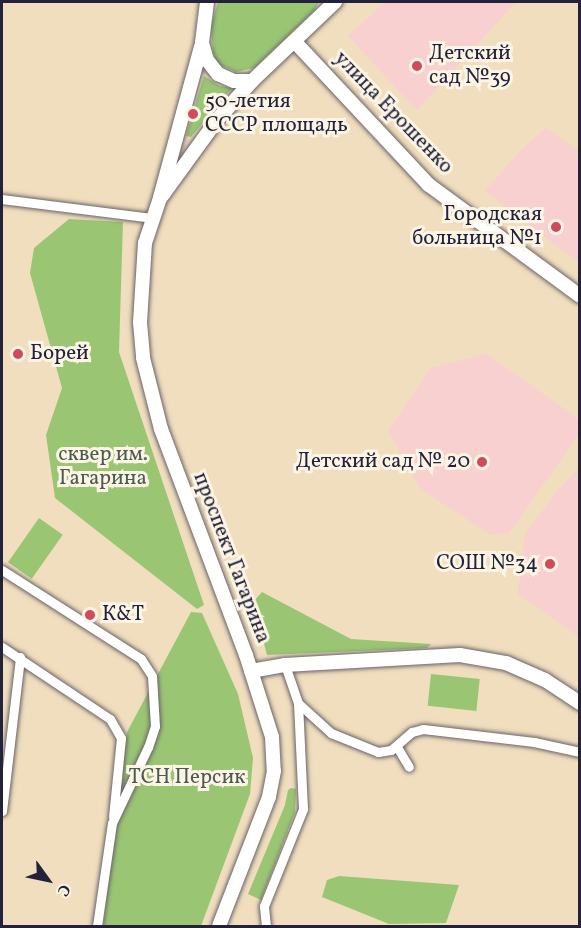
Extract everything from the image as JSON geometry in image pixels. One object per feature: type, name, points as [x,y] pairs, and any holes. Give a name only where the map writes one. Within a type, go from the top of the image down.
[{"type":"main road","points":[[207,2],[202,44],[207,60],[218,74],[234,81],[252,81],[295,42],[331,4]]},
{"type":"main road","name":"улица Ерошенко","points":[[295,42],[429,185],[579,296]]},
{"type":"main road","name":"проспект Гагарина","points":[[202,44],[142,264],[140,322],[143,358],[161,429],[251,671],[272,737],[274,771],[269,797],[219,927]]},
{"type":"main road","name":"проспект Гагарина","points":[[160,198],[217,120],[252,81]]},
{"type":"main road","points":[[251,671],[285,664],[442,656],[483,657],[506,663],[545,680],[579,703]]},
{"type":"street","points":[[2,200],[153,218]]},
{"type":"street","points":[[2,570],[141,659],[152,676],[155,726],[112,824]]},
{"type":"street","points":[[2,647],[110,719],[121,738],[112,824],[97,927]]},
{"type":"street","points":[[2,812],[6,741],[20,657]]},
{"type":"street","points":[[266,927],[264,906],[303,809],[298,703],[285,664]]},
{"type":"street","points":[[298,703],[331,733],[378,752],[397,747],[412,732],[423,729],[534,742],[579,752]]},
{"type":"street","points":[[397,747],[409,767]]},
{"type":"shaded area","name":"Детский сад №39","points":[[385,2],[515,3],[417,110],[348,36]]},
{"type":"shaded area","name":"Городская больница №1","points":[[546,128],[579,151],[579,263],[485,191],[523,148]]},
{"type":"shaded area","name":"Детский сад № 20","points":[[487,354],[580,420],[579,434],[509,533],[491,535],[421,489],[388,431],[431,368]]},
{"type":"shaded area","name":"СОШ №34","points":[[579,468],[579,637],[518,594],[525,534],[559,489]]},
{"type":"green space","points":[[218,2],[319,2],[314,11],[254,68],[236,72],[218,64],[213,52],[211,26]]},
{"type":"green space","points":[[204,76],[220,86],[232,88],[191,137],[186,136]]},
{"type":"green space","name":"сквер им. Гагарина","points":[[69,219],[123,222],[119,352],[204,605],[197,609],[55,498],[46,435],[62,388],[30,273],[34,248]]},
{"type":"green space","points":[[39,518],[63,535],[32,579],[8,562]]},
{"type":"green space","points":[[262,592],[351,639],[431,644],[427,648],[267,655],[253,602]]},
{"type":"green space","name":"ТСН Персик","points":[[191,612],[202,613],[238,694],[253,758],[250,794],[201,926],[103,926],[127,732]]},
{"type":"green space","points":[[431,674],[480,679],[476,711],[428,706]]},
{"type":"green space","points":[[296,789],[295,812],[261,900],[248,894],[285,805],[288,790]]},
{"type":"green space","points":[[339,876],[459,885],[446,923],[389,924],[322,897],[327,880]]},
{"type":"place","name":"Детский сад №39","points":[[417,66]]},
{"type":"place","name":"50-летия СССР площадь","points":[[193,114]]},
{"type":"place","name":"Городская больница №1","points":[[556,227]]},
{"type":"place","name":"Борей","points":[[18,354]]},
{"type":"place","name":"Детский сад № 20","points":[[482,462]]},
{"type":"place","name":"СОШ №34","points":[[550,564]]},
{"type":"place","name":"К&Т","points":[[90,615]]}]
